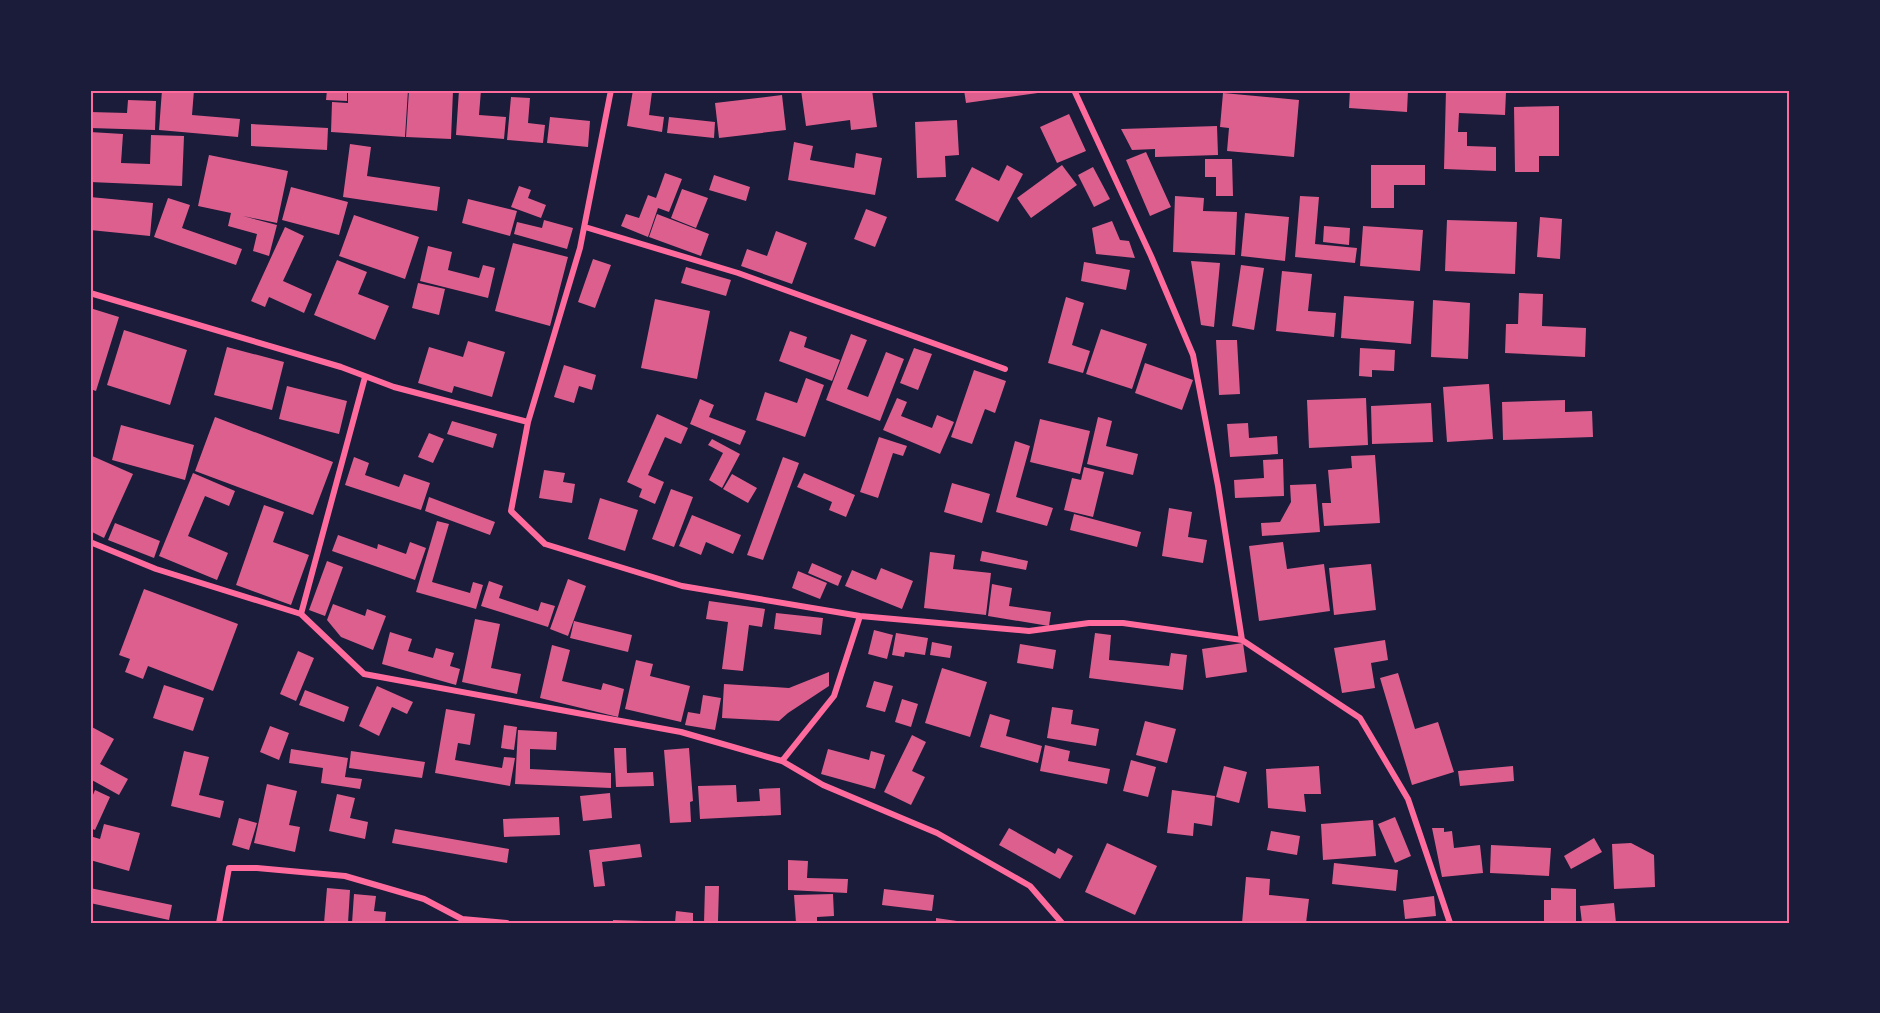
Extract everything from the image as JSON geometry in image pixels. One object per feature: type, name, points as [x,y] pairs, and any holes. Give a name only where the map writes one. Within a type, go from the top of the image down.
[{"type":"street","points":[[611,90],[585,227],[528,422],[512,511],[545,544],[682,586],[860,616],[1029,632],[1089,622],[1123,623],[1242,640],[1360,718],[1408,799],[1450,923]]},
{"type":"street","points":[[1074,90],[1151,256],[1193,355],[1218,486],[1242,640]]},
{"type":"street","points":[[585,227],[738,273],[1005,369]]},
{"type":"street","points":[[90,292],[341,367],[394,387],[528,422]]},
{"type":"street","points":[[301,614],[365,377]]},
{"type":"street","points":[[90,542],[156,569],[301,614],[364,674],[681,732],[783,761],[823,785],[937,833],[1030,886],[1062,923]]},
{"type":"street","points":[[783,761],[834,696],[860,616]]},
{"type":"street","points":[[219,923],[229,868],[345,876],[424,899],[462,919],[507,923]]},
{"type":"building","points":[[162,90],[194,90],[192,115],[240,119],[238,137],[159,130]]},
{"type":"building","points":[[327,90],[347,90],[347,101],[326,100]]},
{"type":"building","points":[[348,90],[408,90],[405,137],[331,132],[332,102],[348,103]]},
{"type":"building","points":[[409,90],[453,91],[451,139],[406,137]]},
{"type":"building","points":[[459,90],[481,90],[479,115],[506,117],[504,139],[456,135]]},
{"type":"building","points":[[633,90],[652,92],[649,115],[664,117],[662,132],[627,126]]},
{"type":"building","points":[[801,90],[872,90],[877,127],[851,130],[850,120],[806,126]]},
{"type":"building","points":[[964,90],[1045,90],[1045,92],[966,103]]},
{"type":"building","points":[[1350,90],[1408,90],[1407,112],[1349,108]]},
{"type":"building","points":[[1446,90],[1506,92],[1505,115],[1459,113],[1458,132],[1467,132],[1467,146],[1496,147],[1496,171],[1444,169]]},
{"type":"building","points":[[1223,93],[1299,100],[1294,157],[1227,151],[1229,128],[1220,127]]},
{"type":"building","points":[[782,95],[786,130],[719,138],[715,103]]},
{"type":"building","points":[[511,97],[530,98],[528,123],[545,125],[543,143],[507,140]]},
{"type":"building","points":[[128,100],[156,101],[155,130],[90,128],[90,112],[127,113]]},
{"type":"building","points":[[1559,106],[1559,156],[1539,156],[1539,172],[1515,172],[1514,107]]},
{"type":"building","points":[[1069,114],[1086,151],[1057,163],[1040,127]]},
{"type":"building","points":[[550,117],[590,121],[588,147],[547,143]]},
{"type":"building","points":[[669,117],[715,122],[714,138],[667,133]]},
{"type":"building","points":[[957,120],[959,155],[945,156],[946,177],[917,178],[915,122]]},
{"type":"building","points":[[251,124],[328,128],[327,150],[251,146]]},
{"type":"building","points":[[1217,126],[1218,155],[1155,157],[1155,149],[1132,150],[1121,129]]},
{"type":"building","points":[[90,132],[123,134],[121,163],[150,164],[151,135],[184,136],[182,186],[90,182]]},
{"type":"building","points":[[794,142],[813,146],[810,160],[854,168],[856,153],[882,158],[875,195],[788,180]]},
{"type":"building","points":[[350,144],[371,147],[367,176],[440,187],[437,211],[343,197]]},
{"type":"building","points":[[1146,152],[1171,207],[1150,216],[1126,160]]},
{"type":"building","points":[[209,155],[288,171],[277,223],[243,216],[277,225],[269,256],[253,251],[257,234],[228,226],[231,213],[198,206]]},
{"type":"building","points":[[1205,159],[1232,159],[1233,196],[1216,196],[1216,177],[1205,177]]},
{"type":"building","points":[[1007,165],[1023,174],[998,222],[955,200],[972,167],[999,181]]},
{"type":"building","points":[[1062,165],[1077,185],[1031,218],[1017,198]]},
{"type":"building","points":[[1371,165],[1425,165],[1425,185],[1394,185],[1394,208],[1371,208]]},
{"type":"building","points":[[1093,167],[1110,199],[1094,207],[1078,175]]},
{"type":"building","points":[[665,173],[682,179],[669,212],[658,208],[648,237],[621,226],[626,214],[639,218],[648,195],[656,198]]},
{"type":"building","points":[[714,175],[750,187],[746,201],[709,190]]},
{"type":"building","points":[[519,186],[531,190],[528,198],[546,205],[541,218],[511,207]]},
{"type":"building","points":[[291,187],[348,202],[339,235],[282,220]]},
{"type":"building","points":[[682,189],[708,198],[696,228],[671,218]]},
{"type":"building","points":[[1175,196],[1204,198],[1203,211],[1237,212],[1235,255],[1173,252]]},
{"type":"building","points":[[1300,196],[1319,197],[1315,244],[1357,248],[1355,263],[1295,257]]},
{"type":"building","points":[[90,197],[153,203],[150,236],[90,230]]},
{"type":"building","points":[[168,198],[190,205],[182,228],[242,249],[236,265],[154,237]]},
{"type":"building","points":[[468,199],[517,211],[510,236],[462,223]]},
{"type":"building","points":[[866,209],[887,217],[875,247],[854,239]]},
{"type":"building","points":[[1245,213],[1289,217],[1285,261],[1241,256]]},
{"type":"building","points":[[657,214],[709,234],[701,256],[649,237]]},
{"type":"building","points":[[354,215],[419,237],[405,279],[339,256]]},
{"type":"building","points":[[1540,217],[1562,219],[1560,259],[1537,257]]},
{"type":"building","points":[[544,220],[573,228],[567,249],[514,234],[517,222],[542,228]]},
{"type":"building","points":[[1447,220],[1517,222],[1515,274],[1445,271]]},
{"type":"building","points":[[1112,221],[1120,240],[1129,241],[1135,258],[1096,254],[1092,228]]},
{"type":"building","points":[[1324,226],[1350,228],[1349,245],[1323,242]]},
{"type":"building","points":[[1363,226],[1423,230],[1420,271],[1360,266]]},
{"type":"building","points":[[285,227],[304,236],[283,281],[312,294],[304,313],[269,297],[265,307],[251,301]]},
{"type":"building","points":[[776,231],[807,243],[792,284],[741,266],[747,249],[767,256]]},
{"type":"building","points":[[513,243],[568,257],[550,326],[495,311]]},
{"type":"building","points":[[428,246],[452,252],[448,270],[479,278],[483,265],[495,268],[488,298],[420,281]]},
{"type":"building","points":[[593,259],[611,265],[595,308],[578,302]]},
{"type":"building","points":[[337,260],[367,272],[358,294],[389,306],[375,340],[314,315]]},
{"type":"building","points":[[1191,261],[1220,263],[1214,327],[1201,325]]},
{"type":"building","points":[[1084,262],[1130,270],[1126,290],[1081,281]]},
{"type":"building","points":[[1241,265],[1264,268],[1254,330],[1232,326]]},
{"type":"building","points":[[686,267],[731,280],[726,296],[681,283]]},
{"type":"building","points":[[1282,271],[1312,274],[1308,311],[1336,313],[1334,337],[1276,331]]},
{"type":"building","points":[[418,283],[445,289],[439,315],[412,308]]},
{"type":"building","points":[[1519,293],[1543,294],[1542,326],[1586,328],[1585,357],[1505,353],[1506,324],[1518,324]]},
{"type":"building","points":[[1344,296],[1414,301],[1411,344],[1341,338]]},
{"type":"building","points":[[1066,297],[1084,303],[1072,345],[1090,351],[1083,373],[1048,363]]},
{"type":"building","points":[[655,299],[710,311],[697,379],[641,368]]},
{"type":"building","points":[[1433,300],[1470,303],[1468,359],[1431,357]]},
{"type":"building","points":[[90,308],[119,317],[96,391],[90,389]]},
{"type":"building","points":[[1101,329],[1147,344],[1132,389],[1086,374]]},
{"type":"building","points":[[124,330],[187,350],[170,405],[107,385]]},
{"type":"building","points":[[790,331],[807,337],[804,347],[840,360],[832,381],[779,361]]},
{"type":"building","points":[[851,334],[867,340],[847,389],[868,397],[886,352],[904,359],[880,421],[826,400]]},
{"type":"building","points":[[1216,340],[1237,340],[1240,394],[1219,395]]},
{"type":"building","points":[[468,341],[505,352],[492,397],[454,386],[452,393],[418,383],[429,347],[463,357]]},
{"type":"building","points":[[227,347],[284,362],[272,410],[214,395]]},
{"type":"building","points":[[914,348],[932,354],[918,390],[900,383]]},
{"type":"building","points":[[1360,348],[1395,350],[1394,371],[1372,370],[1372,377],[1359,376]]},
{"type":"building","points":[[1145,363],[1193,380],[1182,410],[1135,393]]},
{"type":"building","points":[[564,365],[596,375],[592,390],[579,386],[574,403],[554,397]]},
{"type":"building","points":[[974,370],[1006,381],[995,413],[985,409],[972,444],[951,437]]},
{"type":"building","points":[[806,378],[824,385],[805,437],[756,420],[765,392],[797,403]]},
{"type":"building","points":[[1489,384],[1493,439],[1447,442],[1443,387]]},
{"type":"building","points":[[287,386],[347,401],[339,434],[279,419]]},
{"type":"building","points":[[897,398],[907,402],[901,416],[932,428],[937,415],[954,422],[940,454],[883,430]]},
{"type":"building","points":[[1366,398],[1368,445],[1309,448],[1307,400]]},
{"type":"building","points":[[700,399],[714,405],[709,417],[746,431],[740,445],[690,424]]},
{"type":"building","points":[[1565,400],[1565,412],[1592,411],[1593,437],[1503,440],[1502,402]]},
{"type":"building","points":[[1431,403],[1433,442],[1372,444],[1371,406]]},
{"type":"building","points":[[657,414],[688,428],[681,444],[665,437],[648,475],[664,482],[655,504],[639,497],[642,489],[627,482]]},
{"type":"building","points":[[215,417],[333,462],[313,515],[195,471]]},
{"type":"building","points":[[1098,417],[1112,421],[1106,446],[1138,454],[1133,475],[1087,464]]},
{"type":"building","points":[[1040,419],[1090,431],[1080,474],[1030,462]]},
{"type":"building","points":[[452,421],[497,434],[493,448],[447,434]]},
{"type":"building","points":[[1248,423],[1249,438],[1277,436],[1278,454],[1230,457],[1227,424]]},
{"type":"building","points":[[121,425],[194,445],[185,480],[112,460]]},
{"type":"building","points":[[429,433],[444,439],[433,463],[418,457]]},
{"type":"building","points":[[879,437],[907,446],[903,456],[893,453],[878,498],[860,492]]},
{"type":"building","points":[[712,439],[740,454],[722,488],[709,480],[723,453],[708,445]]},
{"type":"building","points":[[1015,441],[1030,446],[1016,497],[1053,508],[1047,526],[996,512]]},
{"type":"building","points":[[90,455],[133,474],[104,538],[90,531]]},
{"type":"building","points":[[1375,455],[1380,523],[1324,526],[1322,503],[1331,503],[1328,470],[1352,468],[1351,456]]},
{"type":"building","points":[[354,457],[369,463],[365,475],[399,487],[404,474],[430,483],[421,510],[345,485]]},
{"type":"building","points":[[783,457],[799,463],[763,560],[747,555]]},
{"type":"building","points":[[1283,459],[1284,496],[1235,498],[1234,480],[1264,478],[1263,460]]},
{"type":"building","points":[[1084,467],[1104,472],[1093,517],[1064,510],[1072,478],[1081,480]]},
{"type":"building","points":[[544,470],[565,473],[563,482],[575,484],[572,503],[539,498]]},
{"type":"building","points":[[193,473],[235,491],[229,506],[205,496],[188,536],[228,553],[217,580],[159,556]]},
{"type":"building","points":[[804,473],[855,495],[846,517],[829,510],[832,502],[797,487]]},
{"type":"building","points":[[732,474],[757,488],[748,503],[723,489]]},
{"type":"building","points":[[952,483],[990,494],[982,523],[944,512]]},
{"type":"building","points":[[1316,484],[1320,532],[1262,536],[1261,523],[1280,522],[1291,502],[1290,485]]},
{"type":"building","points":[[671,489],[693,497],[674,547],[652,539]]},
{"type":"building","points":[[429,497],[495,522],[490,535],[425,511]]},
{"type":"building","points":[[600,498],[638,510],[625,551],[588,539]]},
{"type":"building","points":[[264,505],[284,512],[273,542],[309,555],[291,605],[236,585]]},
{"type":"building","points":[[1169,508],[1192,512],[1188,537],[1207,540],[1203,563],[1162,556]]},
{"type":"building","points":[[1074,514],[1141,532],[1137,547],[1070,530]]},
{"type":"building","points":[[692,515],[741,535],[733,554],[706,542],[701,555],[679,546]]},
{"type":"building","points":[[437,521],[449,524],[432,582],[470,593],[473,582],[483,585],[476,609],[416,592]]},
{"type":"building","points":[[115,523],[160,541],[154,558],[108,540]]},
{"type":"building","points":[[338,535],[377,549],[378,544],[406,554],[410,542],[426,548],[415,580],[332,551]]},
{"type":"building","points":[[1283,542],[1287,569],[1324,564],[1330,611],[1259,621],[1249,546]]},
{"type":"building","points":[[982,551],[1028,561],[1026,570],[980,561]]},
{"type":"building","points":[[930,552],[955,555],[953,569],[991,573],[986,615],[924,608]]},
{"type":"building","points":[[327,561],[343,567],[325,616],[309,610]]},
{"type":"building","points":[[812,563],[842,576],[838,586],[808,573]]},
{"type":"building","points":[[1371,564],[1376,610],[1334,615],[1329,568]]},
{"type":"building","points":[[881,568],[913,581],[902,609],[845,586],[852,570],[876,580]]},
{"type":"building","points":[[798,571],[827,583],[820,599],[792,588]]},
{"type":"building","points":[[568,579],[586,586],[568,636],[550,629]]},
{"type":"building","points":[[489,581],[503,586],[499,598],[538,611],[541,602],[555,606],[548,627],[481,606]]},
{"type":"building","points":[[992,584],[1012,588],[1009,606],[1051,612],[1049,626],[988,616]]},
{"type":"building","points":[[144,589],[238,624],[213,691],[148,666],[143,679],[125,672],[130,659],[119,655]]},
{"type":"building","points":[[709,601],[765,609],[762,627],[749,625],[743,671],[722,669],[728,622],[706,619]]},
{"type":"building","points":[[333,604],[365,616],[367,609],[386,616],[373,650],[341,637],[327,620]]},
{"type":"building","points":[[776,613],[823,618],[821,635],[774,629]]},
{"type":"building","points":[[475,619],[500,624],[491,668],[521,674],[517,694],[462,682]]},
{"type":"building","points":[[574,621],[632,635],[628,652],[570,638]]},
{"type":"building","points":[[874,630],[893,635],[887,659],[868,654]]},
{"type":"building","points":[[390,632],[412,639],[408,651],[433,658],[436,648],[454,653],[450,666],[460,669],[456,685],[382,664]]},
{"type":"building","points":[[896,633],[928,638],[925,655],[905,652],[904,657],[892,655]]},
{"type":"building","points":[[1095,633],[1111,635],[1109,660],[1169,666],[1171,653],[1187,655],[1183,690],[1089,678]]},
{"type":"building","points":[[1385,640],[1388,660],[1371,663],[1375,688],[1342,693],[1334,648]]},
{"type":"building","points":[[932,642],[952,646],[950,658],[930,655]]},
{"type":"building","points":[[1243,643],[1247,672],[1206,678],[1202,649]]},
{"type":"building","points":[[1020,644],[1056,650],[1053,669],[1017,663]]},
{"type":"building","points":[[552,645],[570,650],[562,681],[601,690],[603,683],[624,689],[618,717],[540,698]]},
{"type":"building","points":[[298,651],[314,658],[296,701],[280,694]]},
{"type":"building","points":[[636,660],[653,664],[650,676],[690,686],[681,722],[625,709]]},
{"type":"building","points":[[942,668],[987,682],[970,737],[925,723]]},
{"type":"building","points":[[829,672],[829,686],[779,721],[722,718],[724,684],[789,688]]},
{"type":"building","points":[[1398,673],[1415,729],[1438,722],[1454,772],[1412,785],[1380,678]]},
{"type":"building","points":[[874,681],[893,686],[885,712],[866,707]]},
{"type":"building","points":[[164,685],[204,698],[193,731],[153,718]]},
{"type":"building","points":[[377,686],[413,702],[407,714],[392,707],[379,736],[359,726]]},
{"type":"building","points":[[305,690],[349,707],[344,722],[299,705]]},
{"type":"building","points":[[703,695],[721,698],[715,730],[685,725],[688,712],[700,714]]},
{"type":"building","points":[[902,699],[918,704],[911,727],[895,722]]},
{"type":"building","points":[[1052,707],[1073,710],[1071,724],[1099,729],[1096,746],[1047,738]]},
{"type":"building","points":[[446,709],[475,714],[470,745],[458,743],[455,760],[502,768],[504,757],[515,758],[510,786],[435,773]]},
{"type":"building","points":[[990,714],[1010,720],[1006,736],[1042,746],[1038,763],[980,747]]},
{"type":"building","points":[[1145,721],[1176,729],[1167,763],[1136,755]]},
{"type":"building","points":[[504,725],[517,727],[514,750],[501,748]]},
{"type":"building","points":[[90,726],[114,739],[100,764],[128,779],[119,795],[90,779]]},
{"type":"building","points":[[270,726],[289,733],[279,760],[260,752]]},
{"type":"building","points":[[518,730],[557,732],[556,750],[530,749],[530,769],[611,773],[611,788],[515,784]]},
{"type":"building","points":[[912,735],[926,742],[912,771],[925,777],[911,805],[884,792]]},
{"type":"building","points":[[1045,745],[1070,751],[1068,761],[1110,769],[1107,784],[1040,771]]},
{"type":"building","points":[[614,748],[626,748],[627,773],[653,772],[654,786],[616,787]]},
{"type":"building","points":[[689,748],[693,801],[690,802],[691,822],[670,823],[664,750]]},
{"type":"building","points":[[291,749],[348,758],[345,777],[362,779],[360,789],[321,783],[323,768],[289,763]]},
{"type":"building","points":[[828,749],[869,760],[871,751],[885,755],[875,789],[821,774]]},
{"type":"building","points":[[184,751],[209,757],[199,795],[224,801],[220,818],[171,806]]},
{"type":"building","points":[[351,751],[425,762],[422,778],[349,768]]},
{"type":"building","points":[[1131,760],[1156,767],[1148,797],[1123,791]]},
{"type":"building","points":[[1224,766],[1247,772],[1239,803],[1216,797]]},
{"type":"building","points":[[1319,766],[1321,794],[1304,794],[1306,812],[1268,808],[1266,769]]},
{"type":"building","points":[[1513,766],[1514,781],[1460,786],[1458,771]]},
{"type":"building","points":[[267,784],[297,791],[289,825],[300,827],[295,852],[254,843]]},
{"type":"building","points":[[736,785],[737,802],[760,801],[759,789],[780,788],[781,815],[700,819],[698,786]]},
{"type":"building","points":[[95,790],[110,797],[95,830],[90,828],[90,802]]},
{"type":"building","points":[[1172,790],[1215,796],[1212,826],[1194,823],[1193,836],[1167,833]]},
{"type":"building","points":[[610,793],[612,818],[583,821],[580,796]]},
{"type":"building","points":[[337,794],[355,798],[350,818],[368,822],[365,839],[329,831]]},
{"type":"building","points":[[559,817],[560,835],[504,837],[503,819]]},
{"type":"building","points":[[1395,817],[1411,856],[1395,863],[1378,824]]},
{"type":"building","points":[[239,818],[257,823],[249,850],[232,845]]},
{"type":"building","points":[[1373,820],[1376,856],[1323,860],[1321,824]]},
{"type":"building","points":[[104,824],[140,833],[129,871],[90,860],[90,836],[100,839]]},
{"type":"building","points":[[1009,828],[1055,854],[1058,848],[1073,856],[1060,879],[999,845]]},
{"type":"building","points":[[1432,828],[1444,828],[1444,832],[1452,831],[1454,848],[1480,845],[1483,873],[1442,877]]},
{"type":"building","points":[[395,829],[509,849],[507,863],[392,843]]},
{"type":"building","points":[[1271,831],[1300,836],[1297,855],[1267,850]]},
{"type":"building","points":[[1594,838],[1602,852],[1571,869],[1564,856]]},
{"type":"building","points":[[1107,843],[1157,866],[1135,915],[1085,892]]},
{"type":"building","points":[[1631,843],[1654,855],[1655,887],[1614,889],[1612,844]]},
{"type":"building","points":[[640,844],[642,857],[602,862],[605,886],[594,887],[589,850]]},
{"type":"building","points":[[1491,845],[1551,848],[1549,876],[1490,873]]},
{"type":"building","points":[[788,860],[808,861],[807,878],[848,879],[847,893],[788,890]]},
{"type":"building","points":[[1334,863],[1398,870],[1396,891],[1332,884]]},
{"type":"building","points":[[1246,877],[1270,879],[1269,895],[1309,899],[1306,923],[1242,923]]},
{"type":"building","points":[[705,886],[719,886],[718,921],[733,921],[733,923],[704,923]]},
{"type":"building","points":[[90,888],[172,905],[169,920],[90,903]]},
{"type":"building","points":[[327,888],[350,890],[348,923],[324,923]]},
{"type":"building","points":[[1551,888],[1576,889],[1576,923],[1544,923],[1544,900],[1551,900]]},
{"type":"building","points":[[884,889],[934,895],[932,911],[882,905]]},
{"type":"building","points":[[354,894],[376,896],[374,911],[386,912],[385,923],[352,923]]},
{"type":"building","points":[[833,894],[834,916],[817,917],[817,923],[796,923],[794,895]]},
{"type":"building","points":[[1434,896],[1436,916],[1405,919],[1403,900]]},
{"type":"building","points":[[1614,903],[1616,923],[1582,923],[1580,906]]},
{"type":"building","points":[[676,911],[693,913],[693,923],[675,923]]},
{"type":"building","points":[[936,918],[964,922],[964,923],[936,923]]},
{"type":"building","points":[[613,920],[645,921],[645,923],[613,923]]}]
